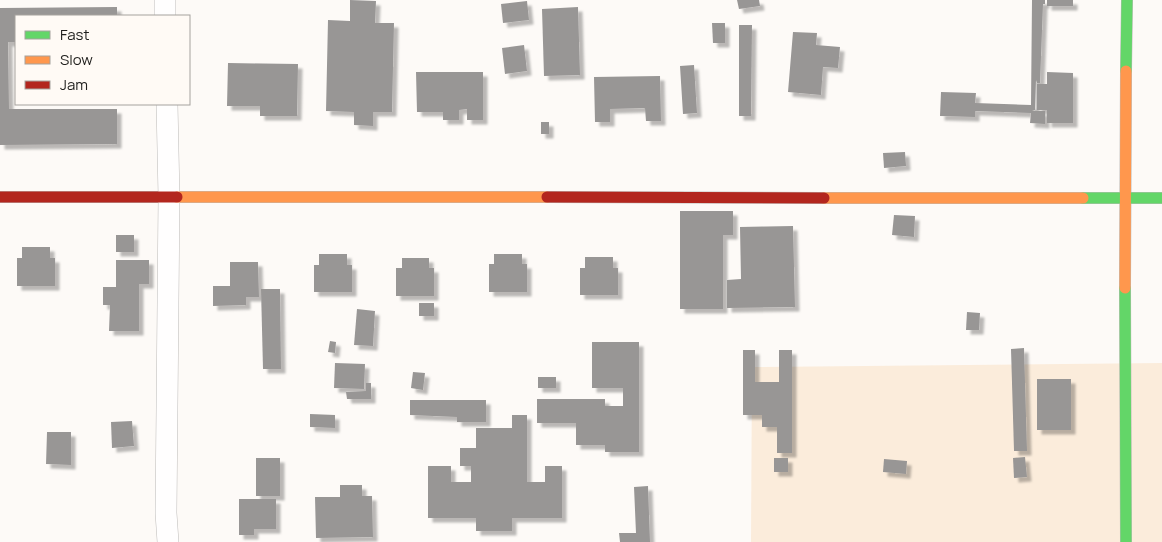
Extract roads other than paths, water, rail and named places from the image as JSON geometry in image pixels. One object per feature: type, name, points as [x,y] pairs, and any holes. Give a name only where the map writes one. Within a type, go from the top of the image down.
[{"type":"street","points":[[165,0],[165,15]]},
{"type":"street","points":[[1126,542],[1125,197],[1127,0]]},
{"type":"street","points":[[167,105],[169,197],[166,504],[168,542]]},
{"type":"street","points":[[0,197],[1162,198]]}]
